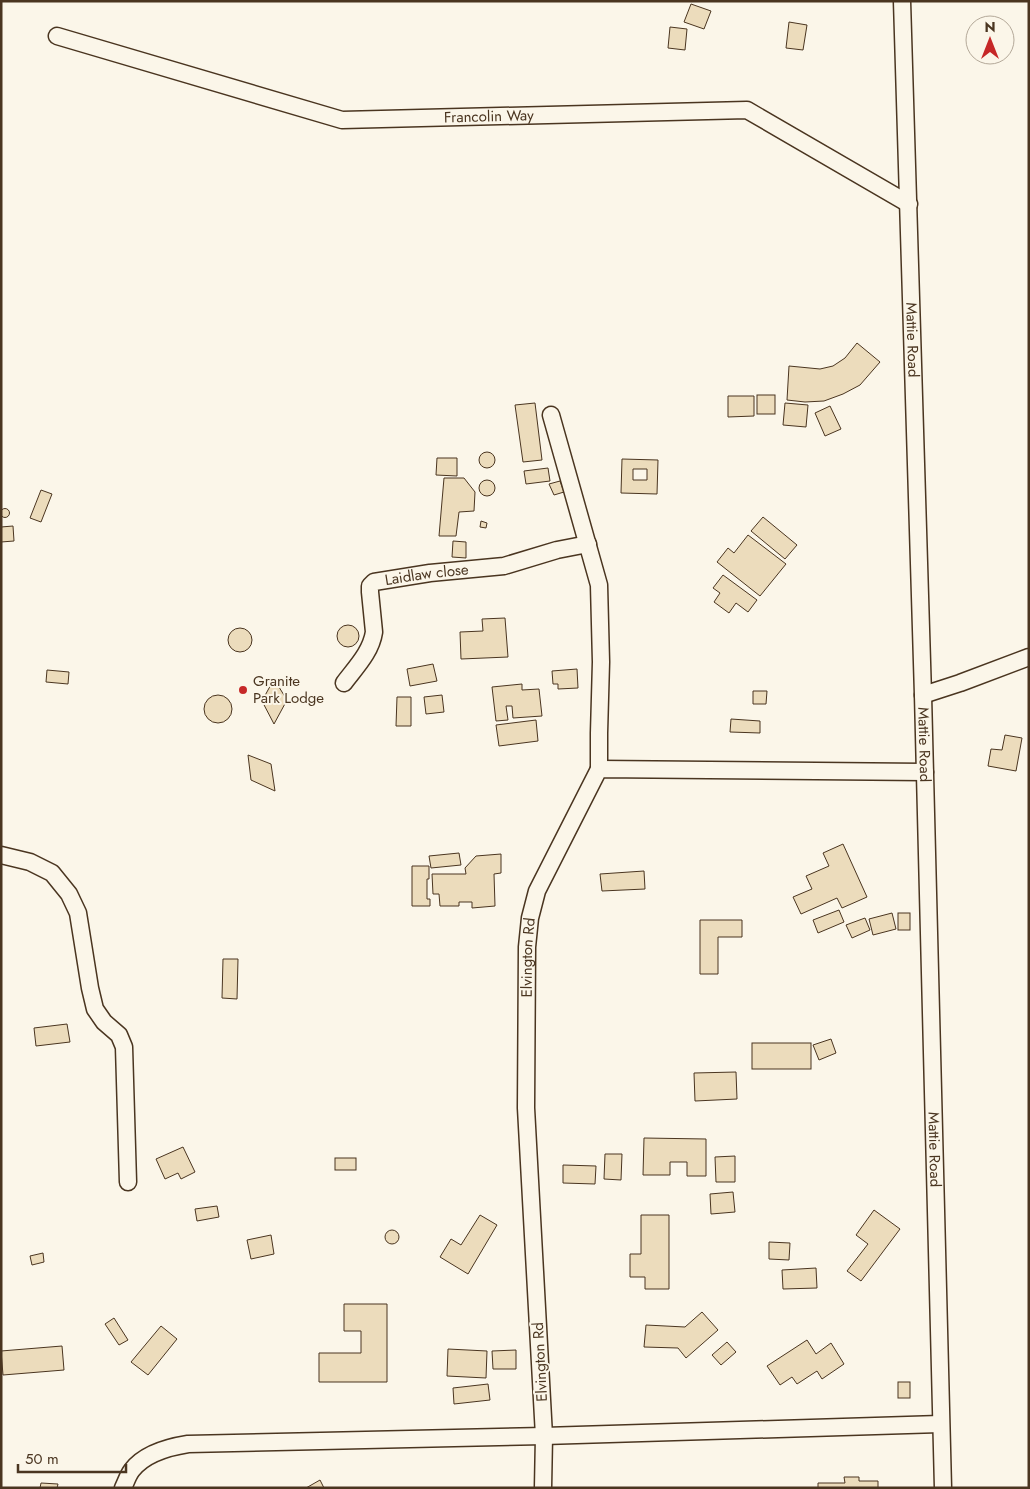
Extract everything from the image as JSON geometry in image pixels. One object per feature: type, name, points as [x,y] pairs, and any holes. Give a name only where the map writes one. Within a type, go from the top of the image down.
[{"type":"street","name":"Mattie Road","points":[[902,1],[923,695],[942,1488]]},
{"type":"street","name":"Francolin Way","points":[[57,36],[342,120],[747,110],[909,204]]},
{"type":"street","points":[[551,415],[599,585],[601,662],[599,769],[925,772]]},
{"type":"street","name":"Laidlaw close","points":[[344,683],[366,654],[373,639],[374,624],[370,586],[374,582],[430,573],[504,566],[557,550],[588,544]]},
{"type":"street","points":[[923,695],[1029,657]]},
{"type":"street","name":"Elvington Rd","points":[[543,1488],[544,1436],[526,1108],[527,947],[530,918],[537,891],[599,769]]},
{"type":"street","points":[[1,856],[30,862],[52,873],[69,894],[78,914],[95,1009],[104,1022],[119,1035],[124,1047],[128,1182]]},
{"type":"street","points":[[123,1488],[132,1470],[144,1459],[159,1451],[188,1444],[940,1424]]},
{"type":"building","points":[[691,4],[711,11],[704,29],[684,22]]},
{"type":"building","points":[[789,22],[807,25],[803,50],[786,48]]},
{"type":"building","points":[[670,27],[687,29],[685,50],[668,48]]},
{"type":"building","points":[[857,343],[880,362],[860,385],[824,401],[805,402],[787,400],[789,366],[820,369],[833,366],[845,358]]},
{"type":"building","points":[[757,395],[775,395],[775,414],[757,414]]},
{"type":"building","points":[[728,396],[754,396],[754,416],[728,417]]},
{"type":"building","points":[[535,403],[542,460],[523,462],[515,405]]},
{"type":"building","points":[[785,403],[808,405],[806,427],[783,425]]},
{"type":"building","points":[[830,406],[841,429],[825,436],[815,413]]},
{"type":"building","points":[[484,452],[490,452],[495,457],[493,466],[484,468],[479,463],[479,457]]},
{"type":"building","points":[[437,458],[457,458],[457,476],[436,475]]},
{"type":"building","points":[[622,459],[658,460],[657,494],[621,493]],"holes":[[[633,469],[647,469],[647,480],[633,480]]]},
{"type":"building","points":[[548,468],[550,481],[526,484],[524,471]]},
{"type":"building","points":[[444,478],[464,478],[475,492],[474,511],[459,512],[456,536],[439,536]]},
{"type":"building","points":[[487,480],[493,482],[495,488],[493,494],[487,496],[481,494],[479,488],[481,482]]},
{"type":"building","points":[[560,481],[564,492],[554,495],[549,484]]},
{"type":"building","points":[[41,490],[52,494],[41,522],[30,518]]},
{"type":"building","points":[[5,508],[10,513],[5,518],[0,513]]},
{"type":"building","points":[[763,517],[797,545],[785,559],[751,531]]},
{"type":"building","points":[[481,521],[487,523],[486,528],[480,527]]},
{"type":"building","points":[[13,526],[14,541],[1,542],[1,527]]},
{"type":"building","points":[[748,535],[786,564],[760,596],[717,562],[728,548],[734,553]]},
{"type":"building","points":[[453,541],[466,542],[466,558],[452,557]]},
{"type":"building","points":[[723,575],[757,600],[748,612],[736,603],[729,613],[714,602],[720,593],[713,588]]},
{"type":"building","points":[[505,618],[508,657],[461,659],[460,632],[483,631],[482,619]]},
{"type":"building","points":[[348,625],[356,628],[359,636],[356,644],[348,647],[340,644],[337,636],[340,628]]},
{"type":"building","points":[[240,628],[249,631],[252,640],[249,649],[240,652],[231,649],[228,640],[231,631]]},
{"type":"building","points":[[433,664],[437,681],[410,686],[407,669]]},
{"type":"building","points":[[577,669],[578,688],[558,689],[558,684],[553,684],[552,671]]},
{"type":"building","points":[[47,670],[69,672],[68,684],[46,682]]},
{"type":"building","points":[[274,679],[287,700],[274,724],[262,701]]},
{"type":"building","points":[[522,684],[522,690],[539,689],[542,716],[513,718],[512,706],[506,706],[508,720],[496,721],[492,687]]},
{"type":"building","points":[[753,691],[767,691],[766,704],[753,704]]},
{"type":"building","points":[[218,695],[228,699],[232,709],[228,719],[218,723],[208,719],[204,709],[208,699]]},
{"type":"building","points":[[442,695],[444,712],[426,714],[424,697]]},
{"type":"building","points":[[397,697],[411,697],[411,726],[396,726]]},
{"type":"building","points":[[731,719],[760,721],[760,733],[730,732]]},
{"type":"building","points":[[536,720],[538,741],[499,746],[496,725]]},
{"type":"building","points":[[1005,735],[1022,738],[1016,771],[988,766],[991,749],[1002,750]]},
{"type":"building","points":[[248,755],[271,764],[275,791],[251,780]]},
{"type":"building","points":[[843,844],[867,897],[842,908],[837,898],[801,914],[793,897],[812,889],[806,876],[829,866],[823,853]]},
{"type":"building","points":[[459,853],[461,865],[431,868],[429,856]]},
{"type":"building","points":[[501,854],[501,873],[494,874],[495,906],[472,908],[472,902],[459,902],[459,906],[440,906],[439,894],[433,894],[432,874],[466,874],[465,868],[476,856]]},
{"type":"building","points":[[412,866],[429,866],[427,899],[430,899],[430,906],[412,906]]},
{"type":"building","points":[[644,871],[645,889],[602,891],[600,874]]},
{"type":"building","points":[[839,910],[844,922],[818,933],[813,920]]},
{"type":"building","points":[[892,913],[896,929],[873,935],[869,919]]},
{"type":"building","points":[[898,913],[910,913],[910,930],[898,930]]},
{"type":"building","points":[[865,918],[870,930],[852,938],[846,925]]},
{"type":"building","points":[[700,920],[742,920],[742,937],[718,937],[718,974],[700,974]]},
{"type":"building","points":[[223,959],[238,959],[237,999],[222,998]]},
{"type":"building","points":[[67,1024],[70,1042],[36,1046],[34,1028]]},
{"type":"building","points":[[831,1039],[836,1053],[819,1060],[813,1045]]},
{"type":"building","points":[[752,1043],[811,1043],[811,1069],[752,1069]]},
{"type":"building","points":[[736,1072],[737,1099],[695,1101],[694,1073]]},
{"type":"building","points":[[644,1138],[706,1139],[706,1176],[687,1176],[687,1162],[670,1162],[670,1175],[643,1175]]},
{"type":"building","points":[[183,1147],[195,1172],[181,1179],[178,1173],[165,1179],[156,1159]]},
{"type":"building","points":[[605,1154],[622,1154],[621,1180],[604,1179]]},
{"type":"building","points":[[735,1156],[735,1182],[716,1182],[715,1157]]},
{"type":"building","points":[[335,1158],[356,1158],[356,1170],[335,1170]]},
{"type":"building","points":[[563,1165],[596,1166],[595,1184],[563,1183]]},
{"type":"building","points":[[733,1192],[735,1212],[711,1214],[710,1194]]},
{"type":"building","points":[[217,1206],[219,1217],[197,1221],[195,1209]]},
{"type":"building","points":[[874,1210],[900,1229],[861,1281],[847,1271],[868,1244],[856,1235]]},
{"type":"building","points":[[480,1215],[497,1225],[468,1274],[440,1257],[451,1239],[461,1245]]},
{"type":"building","points":[[641,1215],[669,1215],[669,1289],[645,1289],[645,1277],[630,1277],[630,1254],[641,1254]]},
{"type":"building","points":[[392,1230],[397,1232],[399,1237],[397,1242],[392,1244],[387,1242],[385,1237],[387,1232]]},
{"type":"building","points":[[271,1235],[274,1254],[251,1259],[247,1240]]},
{"type":"building","points":[[769,1242],[790,1243],[789,1260],[769,1259]]},
{"type":"building","points":[[43,1253],[44,1262],[32,1265],[30,1256]]},
{"type":"building","points":[[816,1268],[817,1288],[783,1289],[782,1270]]},
{"type":"building","points":[[344,1304],[387,1304],[387,1382],[319,1382],[319,1353],[361,1353],[361,1331],[344,1331]]},
{"type":"building","points":[[702,1312],[718,1330],[686,1358],[678,1348],[644,1347],[646,1325],[685,1327]]},
{"type":"building","points":[[114,1318],[128,1340],[119,1345],[105,1324]]},
{"type":"building","points":[[161,1326],[177,1339],[148,1375],[131,1362]]},
{"type":"building","points":[[807,1340],[816,1354],[831,1343],[844,1364],[822,1379],[817,1371],[797,1384],[792,1377],[780,1385],[767,1366]]},
{"type":"building","points":[[727,1342],[736,1352],[721,1365],[712,1355]]},
{"type":"building","points":[[62,1346],[64,1370],[3,1375],[1,1351]]},
{"type":"building","points":[[448,1349],[487,1351],[486,1378],[447,1376]]},
{"type":"building","points":[[516,1350],[516,1369],[493,1369],[492,1351]]},
{"type":"building","points":[[898,1382],[910,1382],[910,1398],[898,1398]]},
{"type":"building","points":[[488,1384],[490,1400],[454,1404],[453,1388]]},
{"type":"building","points":[[844,1477],[859,1477],[859,1481],[878,1481],[878,1488],[818,1488],[818,1483],[845,1483]]},
{"type":"building","points":[[320,1480],[324,1488],[306,1488]]},
{"type":"building","points":[[41,1483],[58,1484],[57,1488],[40,1488]]},
{"type":"place","name":"Granite Park Lodge","points":[[243,690]]}]
